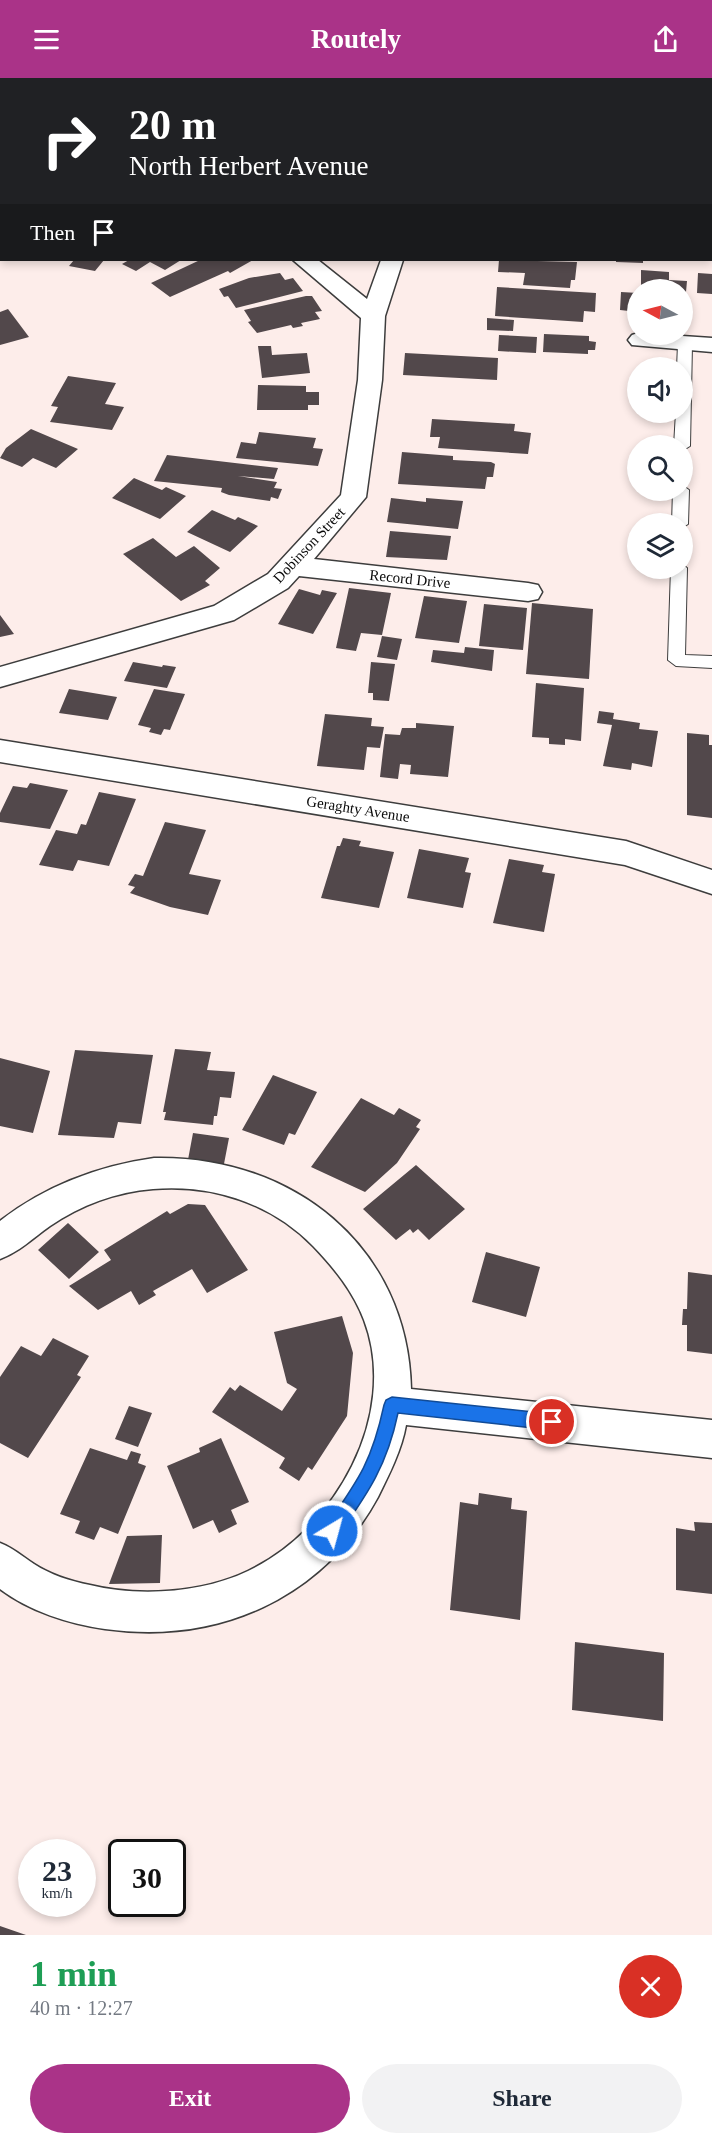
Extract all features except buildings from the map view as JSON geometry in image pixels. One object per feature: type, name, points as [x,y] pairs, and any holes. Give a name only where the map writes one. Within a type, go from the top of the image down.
[{"type":"street","points":[[305,261],[373,316]]},
{"type":"street","name":"Dobinson Street","points":[[0,677],[224,613],[278,581],[353,497],[357,483],[370,380],[373,316],[392,261]]},
{"type":"street","points":[[693,344],[712,345]]},
{"type":"street","name":"Record Drive","points":[[292,566],[528,592]]},
{"type":"street","name":"Geraghty Avenue","points":[[0,751],[626,853],[712,882]]},
{"type":"street","points":[[0,1563],[44,1590],[82,1605],[128,1611],[167,1612],[210,1605],[251,1593],[289,1571],[312,1553],[345,1515],[373,1469],[384,1442],[392,1405],[393,1368],[387,1332],[376,1299],[356,1265],[331,1238],[305,1216],[279,1200],[250,1187],[216,1178],[180,1173],[113,1180],[80,1191],[6,1228]]},
{"type":"street","points":[[392,1405],[712,1439]]},
{"type":"lane","points":[[682,435],[685,345]]},
{"type":"lane","points":[[679,579],[676,660],[712,662]]},
{"type":"route","points":[[332,1531],[369,1478],[384,1442],[392,1405],[552,1422]]}]
